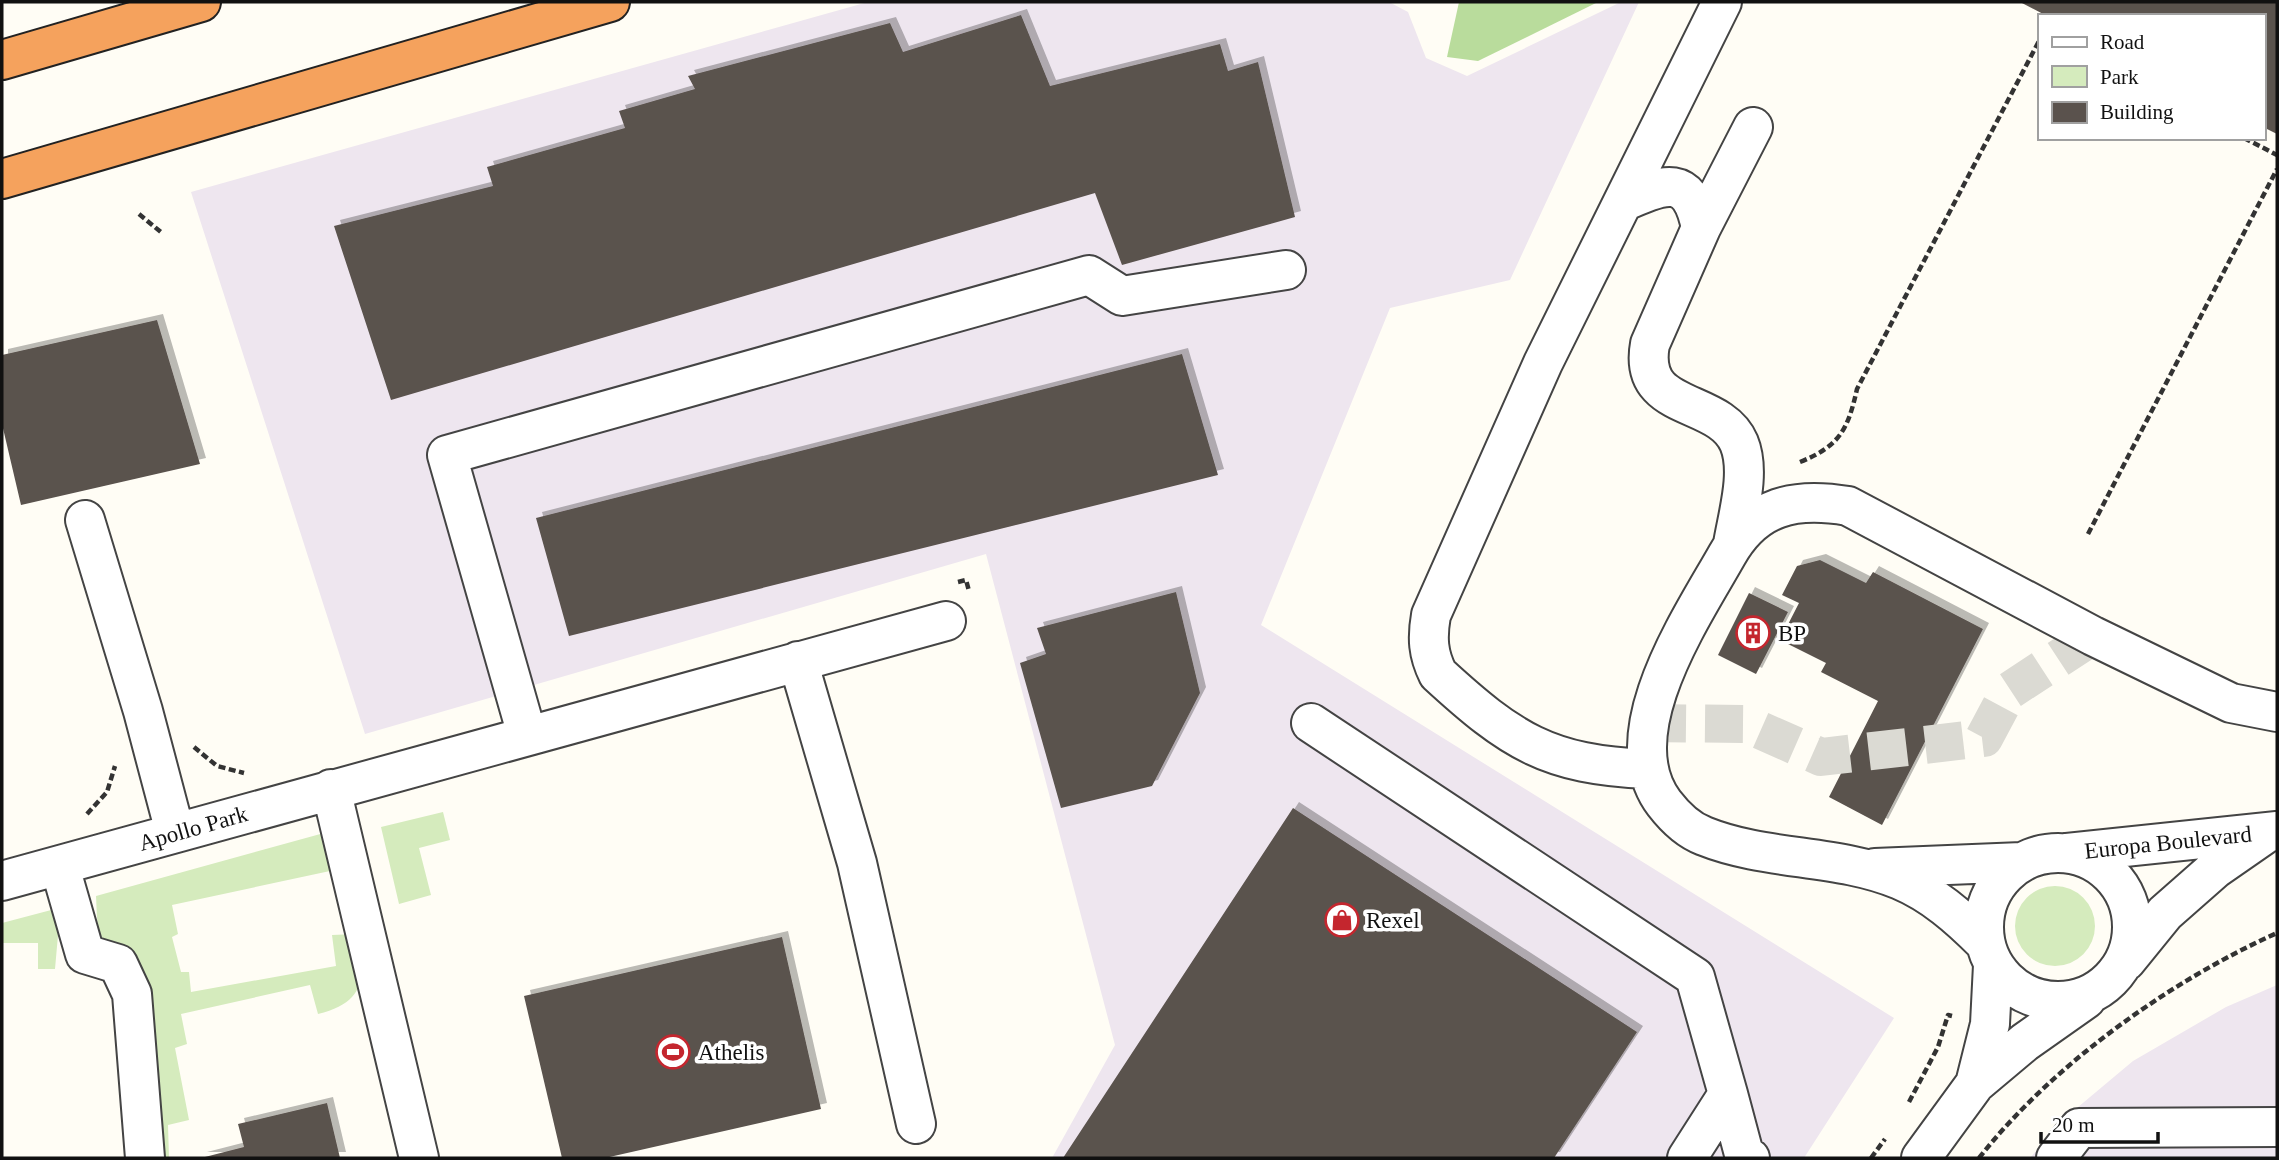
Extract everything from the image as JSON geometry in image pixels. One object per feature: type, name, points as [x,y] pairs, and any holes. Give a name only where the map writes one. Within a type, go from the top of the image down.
[{"type":"highway","points":[[4,60],[201,2]]},
{"type":"highway","points":[[2,181],[610,2]]},
{"type":"street","points":[[1648,769],[1577,763],[1527,744],[1438,674],[1430,658],[1427,638],[1431,615],[1543,363],[1722,2]]},
{"type":"street","points":[[1733,544],[1744,468],[1739,443],[1730,429],[1658,387],[1650,375],[1646,361],[1650,344],[1701,228],[1753,127]]},
{"type":"street","points":[[1623,202],[1651,190],[1679,188],[1690,195],[1696,205],[1701,228]]},
{"type":"street","points":[[523,719],[447,454],[1090,275],[1122,296],[1286,270]]},
{"type":"street","points":[[1989,954],[1983,918],[1990,896],[2003,876],[2022,862],[2044,854],[2067,853],[2092,860],[2112,875],[2126,896],[2133,920],[2131,946],[2108,981],[2073,1001],[2050,1002],[2028,996],[2008,984],[1989,954],[1935,899],[1900,880],[1866,868],[1749,848],[1703,836],[1674,816],[1658,796],[1648,769],[1646,746],[1648,723],[1658,689],[1687,626],[1733,544],[1754,522],[1780,506],[1815,500],[1848,506],[2094,636],[2231,703],[2277,712]]},
{"type":"street","points":[[85,520],[143,711],[175,832]]},
{"type":"street","name":"Apollo Park","points":[[2,881],[60,867],[385,773],[523,719],[798,661],[946,621]]},
{"type":"street","points":[[798,661],[857,863],[916,1124]]},
{"type":"street","points":[[1311,723],[1695,977],[1744,1154],[1750,1158]]},
{"type":"street","points":[[331,789],[419,1158]]},
{"type":"street","name":"Europa Boulevard","points":[[2067,853],[2273,831]]},
{"type":"street","name":"Europa Boulevard","points":[[1921,1158],[1975,1084],[2025,1042],[2108,981],[2165,913],[2216,869],[2273,831]]},
{"type":"street","points":[[1866,868],[2022,862]]},
{"type":"street","points":[[60,867],[85,954],[118,964],[132,994],[145,1158]]},
{"type":"street","name":"Europa Boulevard","points":[[1975,1084],[1990,1024],[1989,954]]},
{"type":"street","points":[[1687,1158],[1728,1094]]},
{"type":"street","points":[[2056,1158],[2079,1128],[2277,1127]]},
{"type":"path","points":[[1744,468],[1799,462],[1821,454],[1839,438],[1850,419],[1857,389],[2038,43]]},
{"type":"path","points":[[2248,140],[2277,155]]},
{"type":"path","points":[[2088,534],[2277,169]]},
{"type":"path","points":[[139,214],[162,233]]},
{"type":"path","points":[[188,737],[194,748],[217,766],[245,773],[255,772]]},
{"type":"path","points":[[83,817],[107,792],[115,770],[115,757]]},
{"type":"path","points":[[1979,1158],[2047,1086],[2129,1020],[2237,951],[2277,933]]},
{"type":"path","points":[[1909,1104],[1938,1046],[1948,1015]]},
{"type":"path","points":[[1871,1158],[1886,1136]]},
{"type":"shaded area","points":[[868,2],[1389,2],[1408,12],[1426,58],[1467,76],[1621,2],[1639,2],[1510,280],[1390,308],[1261,625],[1894,1018],[1804,1158],[1052,1158],[1115,1045],[986,554],[365,734],[191,192]]},
{"type":"shaded area","points":[[2277,985],[2277,1158],[2030,1158],[2065,1118],[2133,1061],[2226,1007]]},
{"type":"green space","points":[[1459,2],[1598,2],[1478,61],[1447,57]]},
{"type":"green space","points":[[443,812],[450,840],[419,848],[431,895],[399,904],[381,827]]},
{"type":"green space","points":[[324,833],[330,871],[172,905],[178,934],[172,937],[181,972],[189,972],[191,992],[336,966],[332,935],[356,934],[361,963],[359,986],[346,1003],[318,1014],[310,985],[181,1014],[187,1044],[175,1048],[189,1120],[168,1125],[169,1158],[147,1158],[143,990],[135,956],[112,947],[101,936],[96,896]]},
{"type":"green space","points":[[2055,886],[2070,889],[2083,898],[2092,911],[2095,926],[2092,941],[2083,954],[2070,963],[2055,966],[2040,963],[2027,954],[2018,941],[2015,926],[2018,911],[2027,898],[2040,889]]},
{"type":"green space","points":[[55,909],[59,924],[55,969],[38,969],[38,943],[2,943],[2,923]]},
{"type":"building","points":[[2020,2],[2277,2],[2277,134],[2265,128],[2265,14],[2043,14]]},
{"type":"building","points":[[1021,15],[1050,86],[1220,44],[1228,71],[1258,62],[1295,217],[1122,265],[1095,193],[391,400],[334,226],[493,186],[487,167],[625,128],[619,111],[695,89],[688,76],[890,23],[903,52]]},
{"type":"building","points":[[157,320],[200,464],[21,505],[2,424],[2,355]]},
{"type":"building","points":[[1182,354],[1218,475],[569,636],[536,518]]},
{"type":"building","name":"BP","points":[[1820,560],[1866,583],[1873,572],[1983,629],[1882,825],[1829,797],[1878,701],[1821,672],[1826,663],[1780,640],[1799,603],[1782,595],[1797,566]]},
{"type":"building","points":[[1176,592],[1200,693],[1152,786],[1061,808],[1020,663],[1046,654],[1037,628]]},
{"type":"building","name":"BP","points":[[1749,593],[1788,612],[1756,674],[1718,655]]},
{"type":"building","name":"Rexel","points":[[1293,808],[1637,1032],[1554,1158],[1063,1158]]},
{"type":"building","name":"Athelis","points":[[782,937],[821,1109],[605,1158],[562,1158],[524,996]]},
{"type":"building","points":[[327,1103],[340,1158],[201,1158],[244,1147],[238,1124]]},
{"type":"tunnel","points":[[1648,723],[1746,724],[1821,757],[1984,738],[2009,691],[2093,636]]},
{"type":"place","name":"BP","points":[[1753,633]]},
{"type":"place","name":"Rexel","points":[[1342,920]]},
{"type":"place","name":"Athelis","points":[[673,1052]]}]
